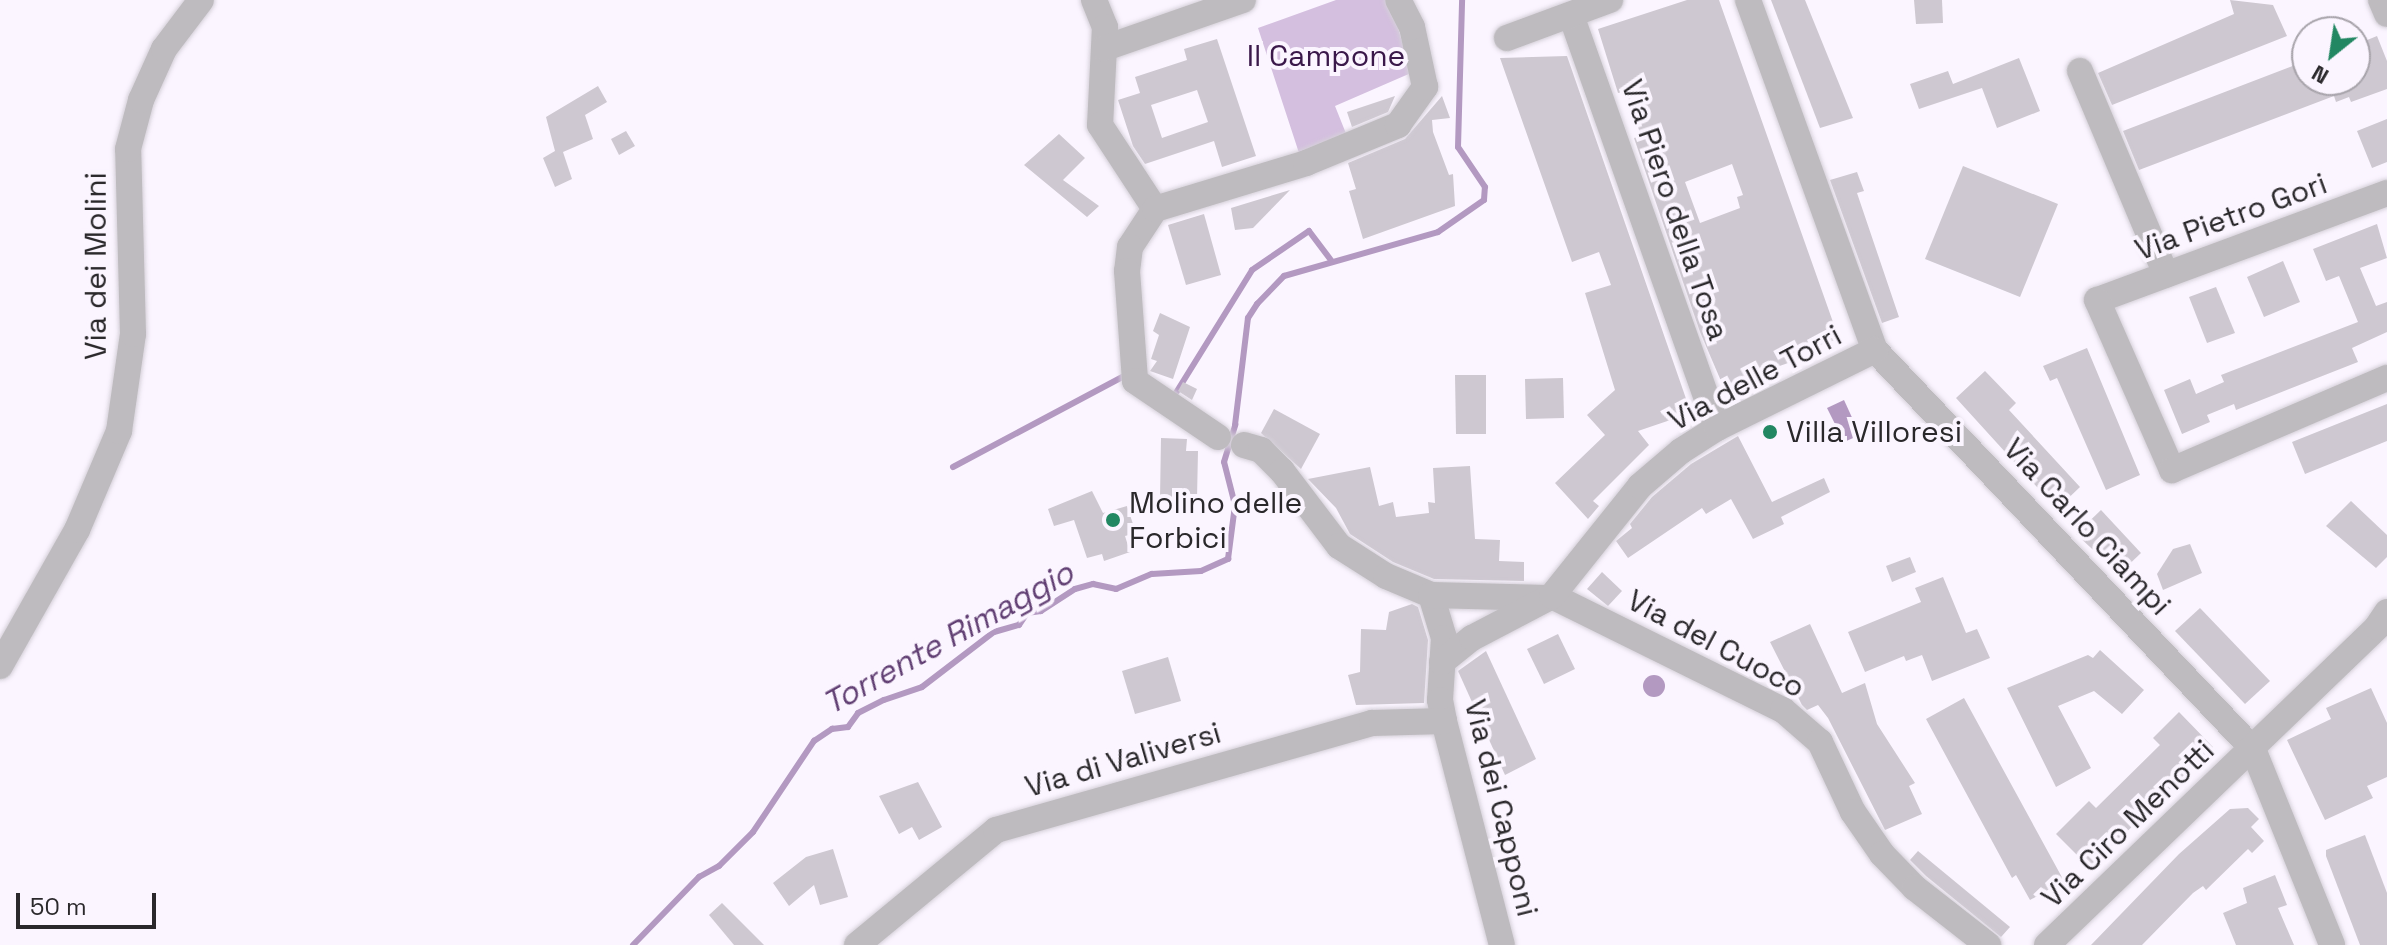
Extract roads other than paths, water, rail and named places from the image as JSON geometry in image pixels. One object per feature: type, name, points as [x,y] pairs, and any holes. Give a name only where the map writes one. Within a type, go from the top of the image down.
[{"type":"street","name":"Via dei Molini","points":[[0,666],[77,530],[119,431],[133,334],[128,149],[141,100],[164,49],[201,0]]},
{"type":"street","points":[[1094,0],[1105,27],[1100,125],[1155,209]]},
{"type":"street","points":[[1105,48],[1243,0]]},
{"type":"street","points":[[1218,437],[1135,381],[1127,271],[1130,247],[1155,209],[1389,133],[1425,87],[1412,27],[1398,0]]},
{"type":"street","points":[[1507,38],[1610,0]]},
{"type":"street","name":"Via delle Torri","points":[[1443,650],[1550,597],[1640,486],[1717,428],[1875,350],[1748,0]]},
{"type":"street","points":[[2381,0],[2387,14]]},
{"type":"street","name":"Via Piero della Tosa","points":[[1571,15],[1717,428]]},
{"type":"street","points":[[2080,71],[2166,275]]},
{"type":"street","name":"Via Pietro Gori","points":[[2387,193],[2097,300],[2172,470],[2387,378]]},
{"type":"street","name":"Via Carlo Ciampi","points":[[1875,350],[2253,749]]},
{"type":"street","points":[[1244,445],[1261,450],[1282,471],[1339,546],[1386,576],[1431,595],[1550,597]]},
{"type":"street","name":"Via dei Capponi","points":[[1431,595],[1443,650],[1444,721],[1502,945]]},
{"type":"street","name":"Via del Cuoco","points":[[1550,597],[1783,710],[1820,742],[1853,812],[1882,854],[1915,888],[1988,945]]},
{"type":"street","name":"Via Ciro Menotti","points":[[2047,945],[2384,629]]},
{"type":"street","name":"Via di Valiversi","points":[[857,945],[996,830],[1372,723],[1444,721]]},
{"type":"street","points":[[2253,749],[2332,945]]},
{"type":"waterway","name":"Torrente Rimaggio","points":[[633,945],[699,877],[719,866],[753,832],[814,741],[832,729],[848,727],[858,713],[922,687],[994,632],[1019,625],[1027,613],[1041,611],[1075,589],[1093,584],[1116,589],[1152,574],[1201,571],[1228,559],[1235,505],[1224,462],[1235,425],[1248,318],[1257,304],[1284,276],[1438,232],[1484,200],[1485,187],[1458,147],[1462,0]]},
{"type":"waterway","points":[[1174,396],[1252,270],[1309,231],[1331,260]]},
{"type":"waterway","points":[[953,467],[1126,375]]},
{"type":"place","name":"Villa Villoresi","points":[[1770,432]]},
{"type":"place","name":"Molino delle Forbici","points":[[1113,520]]},
{"type":"park label","name":"Il Campone","points":[[1326,56]]}]
